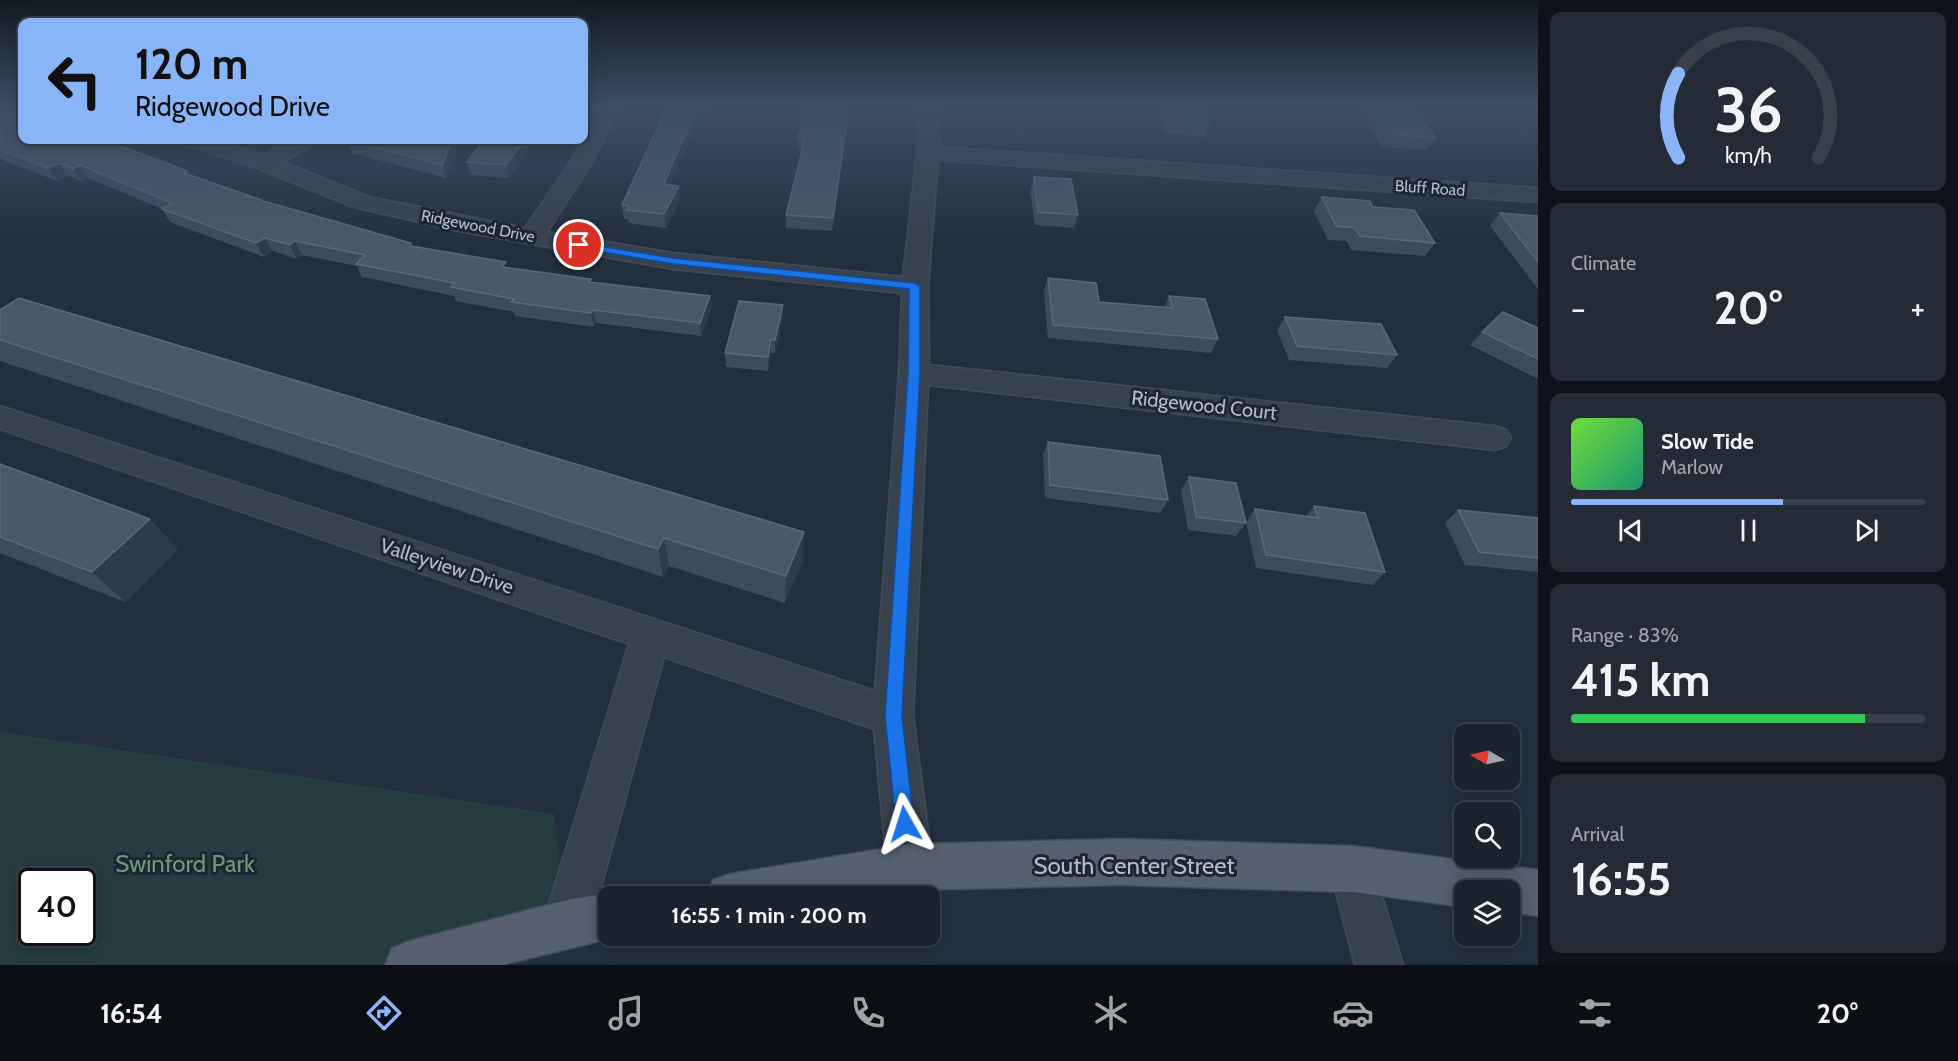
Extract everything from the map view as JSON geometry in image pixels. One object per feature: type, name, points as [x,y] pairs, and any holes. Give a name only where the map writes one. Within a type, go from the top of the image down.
[{"type":"main road","name":"South Center Street","points":[[796,886],[910,867],[1120,862],[1353,869],[1538,894]]},
{"type":"main road","points":[[409,965],[588,921]]},
{"type":"street","name":"Ridgewood Drive","points":[[232,152],[362,202],[459,224],[673,261],[915,286]]},
{"type":"street","points":[[265,163],[284,152]]},
{"type":"street","points":[[532,236],[586,152]]},
{"type":"street","points":[[910,867],[893,716],[914,373],[915,286],[928,153]]},
{"type":"street","name":"Bluff Road","points":[[928,153],[1538,195]]},
{"type":"street","name":"Ridgewood Court","points":[[914,373],[1495,438]]},
{"type":"street","name":"Valleyview Drive","points":[[0,417],[893,716]]},
{"type":"street","points":[[588,921],[651,634]]},
{"type":"street","points":[[1353,869],[1379,965]]},
{"type":"green space","name":"Swinford Park","points":[[0,732],[554,814],[567,924],[409,965],[0,965]]},
{"type":"building","points":[[5,152],[137,152],[187,171],[184,173],[267,202],[411,243],[411,246],[506,262],[502,267],[591,279],[589,282],[710,296],[700,323],[593,310],[591,313],[511,302],[514,299],[451,287],[455,283],[356,264],[365,255],[295,241],[290,245],[265,238],[256,243],[162,209],[172,203],[80,165],[73,169],[59,163],[48,168]]},
{"type":"building","points":[[393,152],[447,152],[442,165]]},
{"type":"building","points":[[475,152],[516,152],[506,165],[467,162]]},
{"type":"building","points":[[646,152],[678,152],[664,184],[679,186],[664,214],[627,210],[629,206],[622,205]]},
{"type":"building","points":[[802,152],[842,152],[833,218],[786,215]]},
{"type":"building","points":[[1034,177],[1071,179],[1078,215],[1038,212]]},
{"type":"building","points":[[1322,197],[1370,201],[1373,207],[1414,210],[1435,243],[1360,236],[1355,228],[1336,226]]},
{"type":"building","points":[[1500,213],[1538,216],[1538,262]]},
{"type":"building","points":[[1048,278],[1096,283],[1099,302],[1173,308],[1169,296],[1205,299],[1218,339],[1053,325]]},
{"type":"building","points":[[19,298],[804,532],[786,576],[664,538],[658,549],[0,340],[0,310]]},
{"type":"building","points":[[739,301],[783,305],[775,340],[771,339],[768,357],[725,353]]},
{"type":"building","points":[[1503,312],[1538,328],[1538,359],[1482,332]]},
{"type":"building","points":[[1285,317],[1381,324],[1397,355],[1297,346]]},
{"type":"building","points":[[1048,442],[1160,456],[1168,500],[1050,485]]},
{"type":"building","points":[[0,464],[150,519],[92,572],[0,537]]},
{"type":"building","points":[[1189,477],[1236,483],[1246,523],[1196,517]]},
{"type":"building","points":[[1314,506],[1365,513],[1385,572],[1266,555],[1255,509],[1318,518]]},
{"type":"building","points":[[1458,510],[1538,518],[1538,558],[1479,552]]},
{"type":"route","points":[[579,245],[673,261],[915,286],[914,373],[893,716],[905,824]]}]
